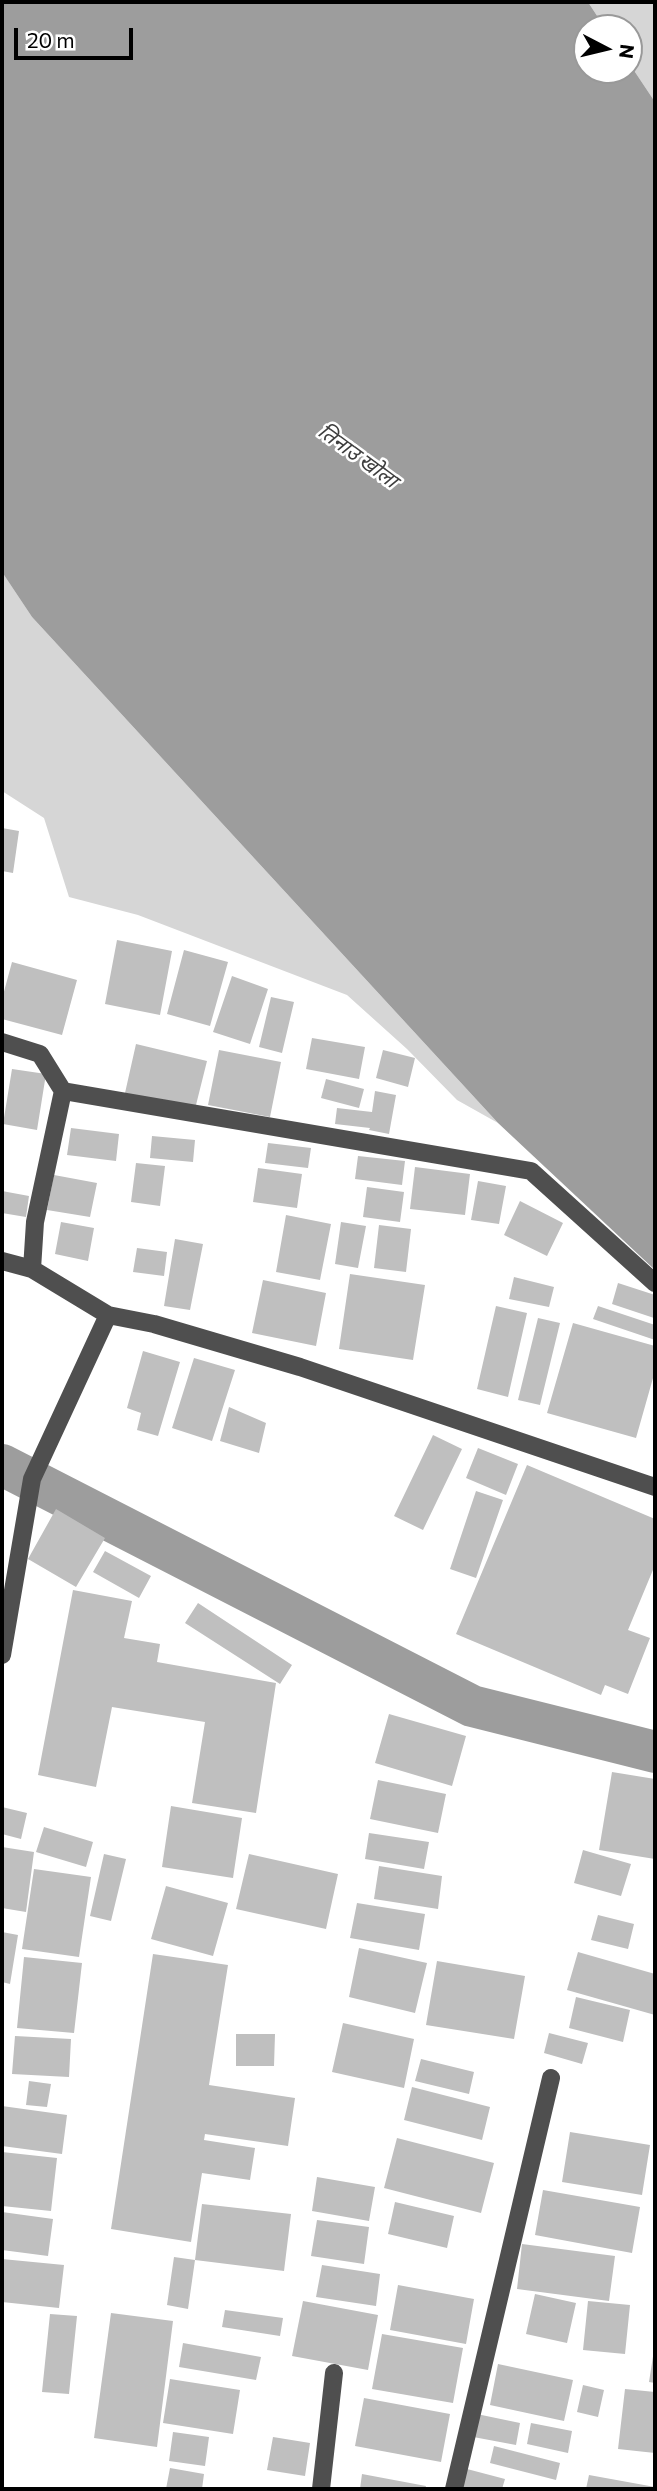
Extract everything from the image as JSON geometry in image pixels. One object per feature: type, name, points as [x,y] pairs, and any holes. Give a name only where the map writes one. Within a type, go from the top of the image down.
[{"type":"street","points":[[2,1042],[40,1054],[63,1091],[35,1222],[32,1269]]},
{"type":"street","points":[[63,1091],[531,1171],[655,1283]]},
{"type":"street","points":[[2,1261],[32,1269],[108,1315],[154,1324],[300,1367],[655,1487]]},
{"type":"street","points":[[2,1655],[32,1479],[108,1315]]},
{"type":"street","points":[[454,2489],[551,2078]]},
{"type":"street","points":[[321,2489],[334,2373]]},
{"type":"shaded area","points":[[588,2],[655,2],[655,102],[643,84],[643,14],[596,14]]},
{"type":"shaded area","points":[[2,572],[32,617],[498,1123],[457,1100],[407,1049],[347,995],[138,915],[69,897],[44,818],[2,791]]},
{"type":"water","name":"तिनाउ खोला","points":[[2,2],[588,2],[596,14],[573,14],[573,84],[643,84],[655,102],[655,1270],[498,1123],[32,617],[2,572]]},
{"type":"building","points":[[2,828],[19,831],[13,873],[2,871]]},
{"type":"building","points":[[117,940],[172,951],[160,1015],[105,1004]]},
{"type":"building","points":[[184,950],[228,962],[210,1026],[167,1014]]},
{"type":"building","points":[[12,962],[77,980],[62,1035],[2,1019],[2,999]]},
{"type":"building","points":[[232,976],[268,989],[250,1044],[213,1032]]},
{"type":"building","points":[[271,997],[294,1002],[282,1053],[259,1047]]},
{"type":"building","points":[[312,1038],[365,1047],[359,1079],[306,1069]]},
{"type":"building","points":[[136,1044],[207,1061],[195,1109],[125,1093]]},
{"type":"building","points":[[219,1050],[281,1062],[270,1117],[208,1105]]},
{"type":"building","points":[[383,1050],[415,1058],[408,1087],[376,1078]]},
{"type":"building","points":[[12,1069],[46,1074],[37,1130],[3,1124]]},
{"type":"building","points":[[326,1079],[364,1089],[359,1108],[321,1098]]},
{"type":"building","points":[[375,1091],[396,1095],[389,1134],[369,1130],[370,1128],[335,1124],[337,1108],[372,1112]]},
{"type":"building","points":[[71,1128],[119,1134],[116,1161],[67,1155]]},
{"type":"building","points":[[152,1136],[195,1140],[193,1162],[150,1158]]},
{"type":"building","points":[[268,1143],[311,1148],[308,1168],[265,1163]]},
{"type":"building","points":[[358,1156],[405,1161],[402,1185],[355,1179]]},
{"type":"building","points":[[136,1163],[165,1166],[160,1206],[131,1202]]},
{"type":"building","points":[[415,1167],[470,1174],[465,1215],[410,1209]]},
{"type":"building","points":[[258,1168],[302,1174],[297,1208],[253,1202]]},
{"type":"building","points":[[54,1175],[97,1183],[90,1217],[47,1210]]},
{"type":"building","points":[[478,1181],[506,1186],[499,1224],[471,1220]]},
{"type":"building","points":[[367,1187],[404,1192],[400,1222],[363,1217]]},
{"type":"building","points":[[2,1191],[29,1196],[26,1217],[2,1213]]},
{"type":"building","points":[[520,1201],[563,1223],[547,1256],[504,1235]]},
{"type":"building","points":[[286,1215],[331,1224],[320,1280],[276,1272]]},
{"type":"building","points":[[61,1222],[94,1228],[88,1261],[55,1254]]},
{"type":"building","points":[[341,1222],[366,1226],[358,1268],[335,1264]]},
{"type":"building","points":[[379,1225],[411,1229],[406,1272],[374,1268]]},
{"type":"building","points":[[175,1239],[203,1244],[190,1310],[164,1306]]},
{"type":"building","points":[[137,1248],[167,1252],[164,1276],[133,1272]]},
{"type":"building","points":[[350,1274],[425,1285],[413,1360],[339,1349]]},
{"type":"building","points":[[514,1277],[554,1287],[549,1307],[509,1299]]},
{"type":"building","points":[[263,1280],[326,1293],[316,1346],[252,1333]]},
{"type":"building","points":[[618,1283],[655,1295],[654,1318],[612,1304]]},
{"type":"building","points":[[496,1306],[527,1313],[508,1397],[477,1389]]},
{"type":"building","points":[[598,1306],[655,1325],[655,1340],[593,1319]]},
{"type":"building","points":[[538,1318],[560,1323],[540,1405],[518,1400]]},
{"type":"building","points":[[573,1323],[655,1346],[655,1371],[636,1438],[547,1413]]},
{"type":"building","points":[[143,1351],[180,1362],[158,1436],[137,1430],[141,1413],[127,1408]]},
{"type":"building","points":[[194,1358],[235,1370],[212,1441],[172,1428]]},
{"type":"building","points":[[229,1407],[266,1423],[259,1453],[220,1441]]},
{"type":"building","points":[[433,1435],[462,1449],[423,1530],[394,1516]]},
{"type":"building","points":[[478,1448],[518,1464],[506,1495],[466,1478]]},
{"type":"building","points":[[527,1465],[655,1519],[655,1565],[628,1630],[650,1638],[628,1694],[605,1685],[601,1695],[456,1634]]},
{"type":"building","points":[[476,1491],[503,1500],[476,1578],[450,1569]]},
{"type":"building","points":[[56,1509],[105,1538],[76,1587],[28,1559]]},
{"type":"building","points":[[105,1551],[151,1576],[139,1598],[93,1572]]},
{"type":"building","points":[[73,1590],[132,1601],[124,1638],[160,1644],[157,1662],[276,1683],[256,1813],[192,1803],[205,1722],[112,1707],[96,1787],[38,1775]]},
{"type":"building","points":[[198,1603],[292,1665],[280,1684],[185,1623]]},
{"type":"building","points":[[389,1714],[466,1736],[452,1786],[375,1763]]},
{"type":"building","points":[[612,1772],[655,1779],[655,1859],[599,1850]]},
{"type":"building","points":[[378,1780],[446,1794],[438,1833],[370,1819]]},
{"type":"building","points":[[171,1806],[242,1818],[233,1878],[162,1867]]},
{"type":"building","points":[[2,1807],[27,1813],[21,1839],[2,1834]]},
{"type":"building","points":[[44,1827],[93,1842],[86,1867],[36,1852]]},
{"type":"building","points":[[369,1833],[429,1842],[424,1869],[365,1859]]},
{"type":"building","points":[[2,1847],[34,1852],[26,1912],[2,1908]]},
{"type":"building","points":[[583,1850],[631,1864],[621,1896],[574,1883]]},
{"type":"building","points":[[104,1854],[126,1859],[111,1921],[90,1916]]},
{"type":"building","points":[[249,1854],[338,1874],[326,1929],[236,1909]]},
{"type":"building","points":[[379,1866],[442,1876],[438,1909],[374,1899]]},
{"type":"building","points":[[34,1869],[91,1877],[79,1957],[22,1949]]},
{"type":"building","points":[[166,1886],[228,1903],[213,1956],[151,1939]]},
{"type":"building","points":[[357,1903],[425,1914],[419,1950],[350,1938]]},
{"type":"building","points":[[598,1915],[634,1924],[628,1949],[591,1940]]},
{"type":"building","points":[[2,1932],[18,1935],[10,1984],[2,1982]]},
{"type":"building","points":[[359,1948],[427,1963],[415,2013],[349,1997]]},
{"type":"building","points":[[578,1952],[655,1974],[655,2015],[567,1990]]},
{"type":"building","points":[[153,1954],[228,1965],[209,2085],[295,2098],[288,2146],[205,2134],[204,2140],[255,2148],[250,2180],[202,2173],[191,2242],[111,2229]]},
{"type":"building","points":[[24,1957],[82,1963],[74,2033],[17,2028]]},
{"type":"building","points":[[437,1961],[525,1976],[514,2039],[426,2025]]},
{"type":"building","points":[[576,1997],[630,2010],[623,2042],[569,2028]]},
{"type":"building","points":[[343,2023],[414,2039],[404,2088],[332,2072]]},
{"type":"building","points":[[549,2033],[588,2043],[582,2064],[544,2053]]},
{"type":"building","points":[[236,2034],[275,2034],[274,2066],[236,2066]]},
{"type":"building","points":[[15,2036],[71,2039],[69,2077],[12,2074]]},
{"type":"building","points":[[421,2059],[474,2072],[469,2094],[415,2081]]},
{"type":"building","points":[[29,2081],[51,2084],[47,2107],[26,2105]]},
{"type":"building","points":[[412,2087],[490,2107],[482,2140],[404,2120]]},
{"type":"building","points":[[2,2106],[67,2115],[62,2154],[2,2146]]},
{"type":"building","points":[[570,2132],[650,2145],[642,2195],[562,2182]]},
{"type":"building","points":[[397,2138],[494,2163],[481,2213],[384,2188]]},
{"type":"building","points":[[2,2152],[57,2158],[51,2211],[2,2206]]},
{"type":"building","points":[[317,2177],[375,2187],[369,2221],[312,2211]]},
{"type":"building","points":[[543,2190],[640,2207],[632,2253],[535,2235]]},
{"type":"building","points":[[395,2202],[454,2216],[447,2248],[388,2234]]},
{"type":"building","points":[[202,2204],[291,2214],[284,2271],[195,2260]]},
{"type":"building","points":[[2,2212],[53,2219],[48,2256],[2,2250]]},
{"type":"building","points":[[317,2220],[369,2227],[364,2264],[311,2256]]},
{"type":"building","points":[[522,2244],[615,2256],[609,2301],[517,2289]]},
{"type":"building","points":[[174,2257],[195,2260],[188,2309],[167,2305]]},
{"type":"building","points":[[2,2259],[64,2265],[59,2308],[2,2302]]},
{"type":"building","points":[[322,2265],[380,2274],[376,2306],[316,2297]]},
{"type":"building","points":[[398,2285],[474,2299],[466,2344],[390,2330]]},
{"type":"building","points":[[535,2294],[576,2303],[567,2343],[526,2334]]},
{"type":"building","points":[[303,2301],[378,2315],[368,2370],[292,2356]]},
{"type":"building","points":[[588,2301],[630,2305],[625,2354],[583,2350]]},
{"type":"building","points":[[225,2310],[283,2318],[280,2336],[222,2327]]},
{"type":"building","points":[[111,2313],[173,2321],[157,2447],[94,2438]]},
{"type":"building","points":[[50,2314],[77,2316],[69,2394],[42,2392]]},
{"type":"building","points":[[382,2334],[463,2348],[453,2403],[372,2389]]},
{"type":"building","points":[[183,2343],[261,2357],[256,2380],[179,2367]]},
{"type":"building","points":[[655,2350],[655,2383],[649,2382]]},
{"type":"building","points":[[498,2364],[573,2380],[564,2421],[490,2405]]},
{"type":"building","points":[[170,2379],[240,2390],[233,2434],[163,2423]]},
{"type":"building","points":[[583,2385],[604,2390],[598,2417],[577,2412]]},
{"type":"building","points":[[625,2389],[655,2392],[655,2453],[618,2449]]},
{"type":"building","points":[[364,2398],[450,2414],[441,2462],[355,2446]]},
{"type":"building","points":[[472,2413],[520,2423],[516,2445],[468,2436]]},
{"type":"building","points":[[531,2423],[572,2431],[568,2453],[527,2444]]},
{"type":"building","points":[[173,2432],[209,2437],[205,2466],[169,2461]]},
{"type":"building","points":[[273,2437],[310,2443],[305,2476],[267,2470]]},
{"type":"building","points":[[494,2446],[560,2463],[556,2480],[490,2463]]},
{"type":"building","points":[[170,2468],[204,2474],[202,2489],[166,2489]]},
{"type":"building","points":[[467,2469],[505,2479],[502,2489],[461,2489]]},
{"type":"building","points":[[362,2474],[426,2486],[425,2489],[360,2489]]},
{"type":"building","points":[[589,2475],[655,2487],[655,2489],[586,2489]]},
{"type":"waterway","points":[[2,1465],[472,1706],[655,1752]]}]
